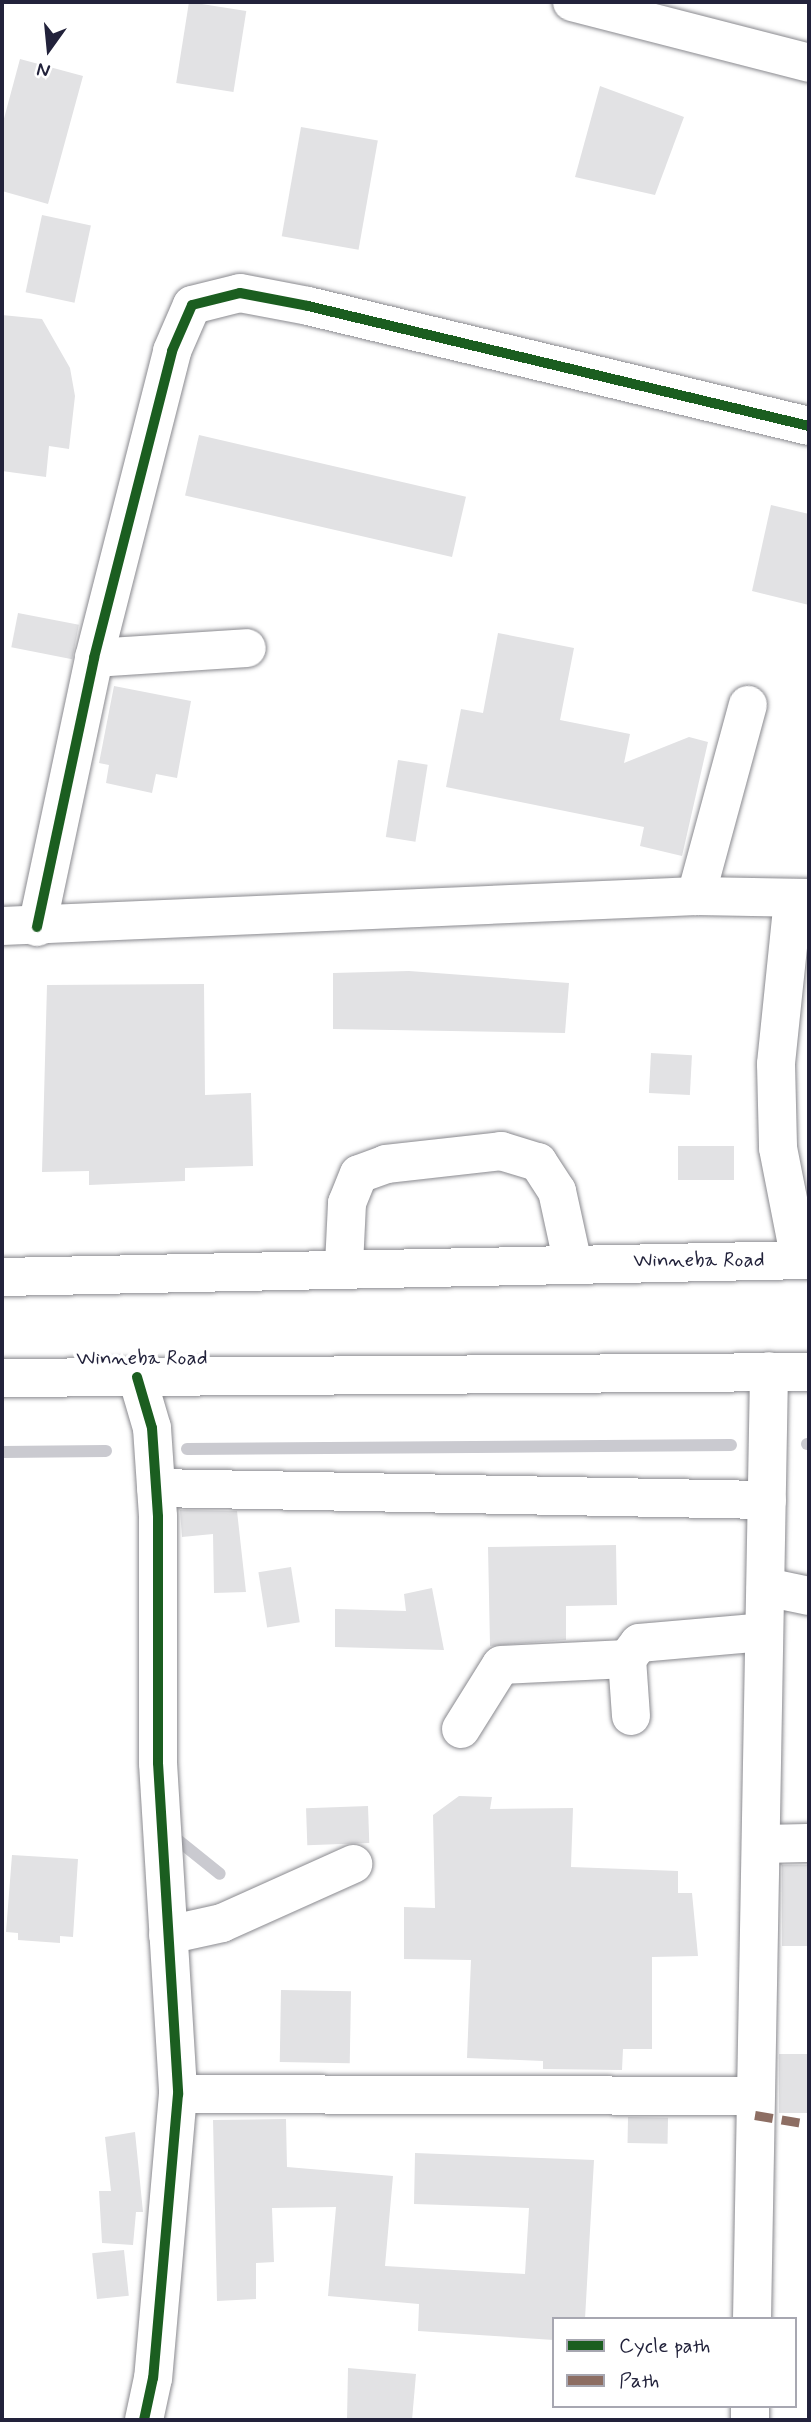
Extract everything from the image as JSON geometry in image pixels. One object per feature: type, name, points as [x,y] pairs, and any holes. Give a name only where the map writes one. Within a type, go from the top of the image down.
[{"type":"main road","points":[[572,2],[809,63]]},
{"type":"main road","points":[[805,1259],[778,1148],[776,1064],[801,899],[696,896],[20,927],[94,657],[172,351],[192,305],[240,293],[308,306],[809,426]]},
{"type":"main road","points":[[94,657],[247,648]]},
{"type":"main road","points":[[696,896],[748,705]]},
{"type":"main road","points":[[345,1265],[347,1203],[359,1174],[386,1164],[501,1151],[538,1162],[558,1191],[572,1260]]},
{"type":"main road","name":"Winneba Road","points":[[2,1277],[345,1265],[805,1259]]},
{"type":"main road","points":[[752,2317],[769,1371]]},
{"type":"main road","name":"Winneba Road","points":[[2,1378],[809,1372]]},
{"type":"main road","points":[[137,1377],[152,1428],[156,1488],[158,1763],[178,2094],[153,2378],[144,2420]]},
{"type":"main road","points":[[156,1488],[767,1500]]},
{"type":"main road","points":[[766,1587],[809,1596]]},
{"type":"main road","points":[[631,1716],[627,1659],[639,1643],[764,1632]]},
{"type":"main road","points":[[461,1729],[501,1665],[627,1659]]},
{"type":"main road","points":[[761,1844],[809,1843]]},
{"type":"main road","points":[[168,1935],[222,1923],[353,1864]]},
{"type":"main road","points":[[178,2094],[755,2096]]},
{"type":"building","points":[[189,2],[246,11],[233,92],[176,83]]},
{"type":"building","points":[[20,59],[83,76],[48,204],[2,191],[2,126]]},
{"type":"building","points":[[600,86],[684,117],[655,195],[575,177]]},
{"type":"building","points":[[301,127],[378,141],[359,250],[282,236]]},
{"type":"building","points":[[42,215],[91,225],[74,303],[26,292]]},
{"type":"building","points":[[2,315],[42,319],[70,368],[75,396],[69,449],[49,446],[46,477],[2,471]]},
{"type":"building","points":[[199,435],[466,497],[452,557],[185,495]]},
{"type":"building","points":[[771,505],[809,514],[809,605],[752,591]]},
{"type":"building","points":[[18,613],[79,625],[72,659],[11,647]]},
{"type":"building","points":[[498,633],[574,648],[560,720],[630,734],[624,763],[689,737],[708,742],[682,856],[640,846],[644,827],[446,787],[461,709],[483,713]]},
{"type":"building","points":[[114,686],[191,701],[177,778],[156,774],[152,793],[106,783],[109,765],[99,763]]},
{"type":"building","points":[[398,760],[428,765],[415,842],[386,837]]},
{"type":"building","points":[[409,971],[569,983],[565,1033],[333,1029],[333,973]]},
{"type":"building","points":[[204,984],[205,1095],[251,1093],[253,1166],[185,1168],[185,1181],[89,1185],[89,1171],[42,1172],[47,985]]},
{"type":"building","points":[[651,1053],[692,1055],[690,1095],[649,1093]]},
{"type":"building","points":[[678,1146],[734,1146],[734,1180],[678,1180]]},
{"type":"building","points":[[180,1510],[237,1511],[246,1592],[214,1593],[213,1534],[182,1537]]},
{"type":"building","points":[[616,1545],[617,1605],[566,1606],[566,1640],[490,1646],[488,1547]]},
{"type":"building","points":[[291,1567],[300,1622],[267,1627],[258,1572]]},
{"type":"building","points":[[432,1588],[444,1650],[335,1647],[335,1609],[406,1611],[404,1594]]},
{"type":"building","points":[[459,1796],[492,1797],[490,1809],[573,1808],[571,1867],[678,1871],[678,1893],[692,1893],[698,1956],[652,1957],[652,2049],[623,2049],[622,2070],[543,2069],[543,2061],[467,2058],[471,1960],[404,1959],[404,1907],[435,1908],[433,1815]]},
{"type":"building","points":[[368,1806],[369,1843],[307,1845],[306,1808]]},
{"type":"building","points":[[12,1855],[78,1859],[73,1937],[60,1936],[60,1943],[18,1940],[18,1933],[6,1932]]},
{"type":"building","points":[[782,1865],[809,1865],[809,1946],[782,1946]]},
{"type":"building","points":[[281,1990],[351,1991],[350,2063],[280,2062]]},
{"type":"building","points":[[779,2054],[809,2054],[809,2113],[779,2113]]},
{"type":"building","points":[[628,2117],[668,2118],[668,2144],[628,2143]]},
{"type":"building","points":[[286,2119],[287,2167],[393,2176],[385,2266],[525,2274],[529,2208],[414,2204],[415,2153],[594,2160],[585,2317],[552,2317],[552,2340],[418,2331],[419,2304],[328,2296],[336,2207],[272,2208],[274,2262],[256,2263],[256,2299],[217,2301],[213,2120]]},
{"type":"building","points":[[135,2132],[143,2212],[136,2212],[133,2245],[102,2243],[99,2191],[111,2191],[105,2137]]},
{"type":"building","points":[[124,2250],[129,2296],[97,2299],[92,2253]]},
{"type":"building","points":[[348,2368],[416,2374],[412,2420],[347,2420]]},
{"type":"waterway","points":[[187,1449],[731,1445]]},
{"type":"waterway","points":[[2,1452],[106,1451]]},
{"type":"waterway","points":[[169,1833],[220,1874]]},
{"type":"marked path","points":[[755,2115],[809,2124]]},
{"type":"cycle path","points":[[37,927],[94,658],[172,351],[192,305],[240,293],[308,306],[809,426]]},
{"type":"cycle path","points":[[137,1377],[152,1428],[158,1517],[158,1763],[178,2094],[153,2378],[144,2420]]}]
